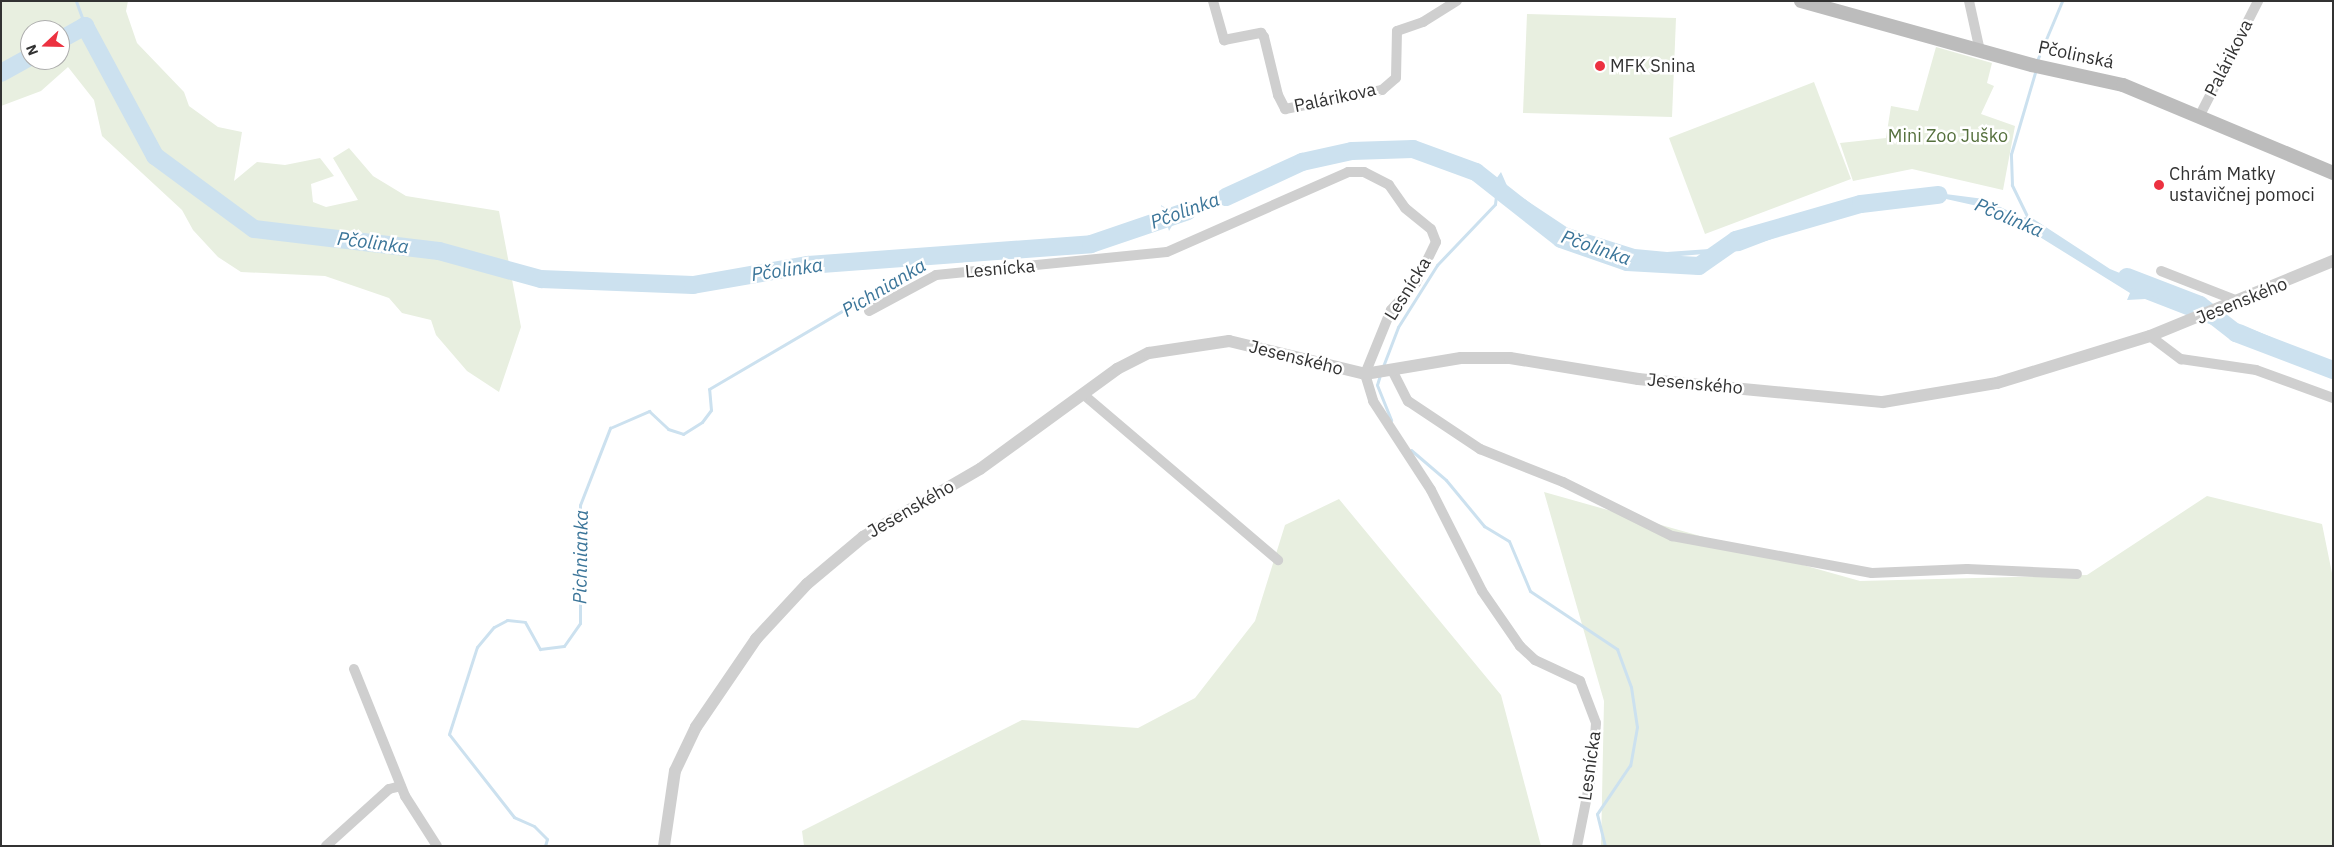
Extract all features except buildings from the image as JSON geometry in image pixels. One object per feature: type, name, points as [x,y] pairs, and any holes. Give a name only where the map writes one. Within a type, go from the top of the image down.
[{"type":"main road","name":"Pčolinská","points":[[1801,1],[2037,66],[2123,85],[2200,115],[2333,173]]},
{"type":"street","name":"Palárikova","points":[[1213,1],[1224,40],[1261,33],[1264,37],[1278,95],[1285,109],[1382,90],[1396,78],[1397,30],[1423,22],[1456,1]]},
{"type":"street","points":[[1969,1],[1980,51]]},
{"type":"street","name":"Palárikova","points":[[2200,115],[2258,1]]},
{"type":"street","name":"Lesnícka","points":[[869,312],[936,275],[1167,252],[1348,172],[1364,172],[1389,185],[1405,208],[1431,229],[1436,242],[1416,283],[1391,310],[1364,374],[1373,401],[1432,490],[1482,590],[1520,646],[1535,660],[1580,681],[1596,723],[1594,766],[1577,846]]},
{"type":"street","name":"Jesenského","points":[[664,846],[675,771],[696,727],[756,639],[807,584],[863,537],[980,469],[1084,395],[1117,369],[1149,353],[1216,340],[1364,374],[1393,372],[1461,358],[1510,358],[1638,379],[1883,402],[1997,383],[2150,336],[2241,302],[2333,261]]},
{"type":"street","points":[[2161,271],[2241,302]]},
{"type":"street","points":[[2150,336],[2181,359],[2256,370],[2333,398]]},
{"type":"street","points":[[1393,372],[1408,401],[1480,449],[1563,482],[1672,536],[1872,574],[1967,569],[2077,574]]},
{"type":"street","points":[[1084,395],[1278,560]]},
{"type":"street","points":[[354,670],[400,786],[437,846]]},
{"type":"street","points":[[326,846],[389,789],[400,786]]},
{"type":"green space","points":[[1,1],[128,1],[126,11],[137,43],[184,92],[189,106],[218,127],[242,132],[234,181],[257,162],[285,165],[320,158],[334,176],[311,184],[313,202],[326,207],[358,200],[333,158],[349,148],[373,176],[406,196],[499,211],[521,327],[499,392],[467,371],[436,335],[431,320],[402,313],[389,298],[325,276],[241,272],[218,257],[193,230],[182,210],[102,136],[94,100],[70,70],[70,20],[20,20],[20,70],[65,70],[41,91],[1,106]]},
{"type":"green space","name":"MFK Snina","points":[[1527,14],[1676,18],[1672,117],[1523,113]]},
{"type":"green space","name":"Mini Zoo Juško","points":[[1936,47],[1992,63],[1987,83],[1994,86],[1981,114],[2015,126],[2003,190],[1912,169],[1853,181],[1840,143],[1886,138],[1891,106],[1918,111]]},
{"type":"green space","points":[[1814,82],[1851,179],[1705,234],[1669,138]]},
{"type":"green space","points":[[1544,492],[1860,581],[2087,575],[2207,496],[2322,524],[2333,578],[2333,846],[1601,846],[1604,701]]},
{"type":"green space","points":[[1339,499],[1501,695],[1541,846],[804,846],[802,831],[1022,720],[1138,728],[1195,698],[1255,621],[1285,525]]},
{"type":"water","points":[[1378,142],[1430,148],[1496,179],[1501,172],[1508,188],[1568,228],[1635,249],[1667,252],[1738,247],[1867,196],[1922,191],[1984,199],[2023,218],[2029,216],[2110,269],[2137,280],[2140,274],[2151,279],[2149,290],[2170,301],[2243,325],[2333,364],[2333,372],[2145,299],[2127,300],[2130,293],[2035,234],[1982,207],[1937,197],[1868,202],[1740,251],[1668,257],[1635,254],[1565,233],[1504,190],[1489,194],[1492,188],[1429,151],[1378,146],[1346,149],[1297,163],[1177,217],[1169,231],[1161,205],[1173,213],[1208,202],[1296,160],[1345,145]]},
{"type":"waterway","points":[[76,1],[85,26]]},
{"type":"waterway","points":[[2036,63],[2062,1]]},
{"type":"waterway","name":"Pčolinka","points":[[70,34],[85,26],[155,156],[254,229],[439,251],[541,279],[693,285],[808,265],[1091,244],[1188,211]]},
{"type":"waterway","name":"Pčolinka","points":[[1,73],[20,63]]},
{"type":"waterway","points":[[2028,218],[2012,185],[2011,154],[2036,69]]},
{"type":"waterway","name":"Pčolinka","points":[[1226,197],[1302,162],[1352,151],[1413,149],[1476,172],[1561,239],[1627,262],[1699,266],[1736,240],[1861,204],[1938,195]]},
{"type":"waterway","points":[[1382,369],[1398,327],[1437,265],[1495,204],[1497,188]]},
{"type":"waterway","name":"Pichnianka","points":[[545,846],[547,839],[534,826],[514,817],[449,734],[477,647],[494,627],[507,620],[525,622],[540,649],[564,646],[580,623],[580,505],[610,428],[649,411],[668,429],[683,434],[702,422],[711,410],[709,389],[937,255]]},
{"type":"waterway","name":"Pčolinka","points":[[2127,277],[2200,305],[2236,333],[2333,370]]},
{"type":"waterway","points":[[1380,375],[1377,385],[1391,420]]},
{"type":"waterway","points":[[1411,450],[1446,480],[1484,526],[1509,541],[1530,591],[1617,649],[1631,687],[1637,727],[1630,765],[1597,814],[1605,846]]},
{"type":"place","name":"MFK Snina","points":[[1600,66]]},
{"type":"place","name":"Chrám Matky ustavičnej pomoci","points":[[2159,185]]}]
